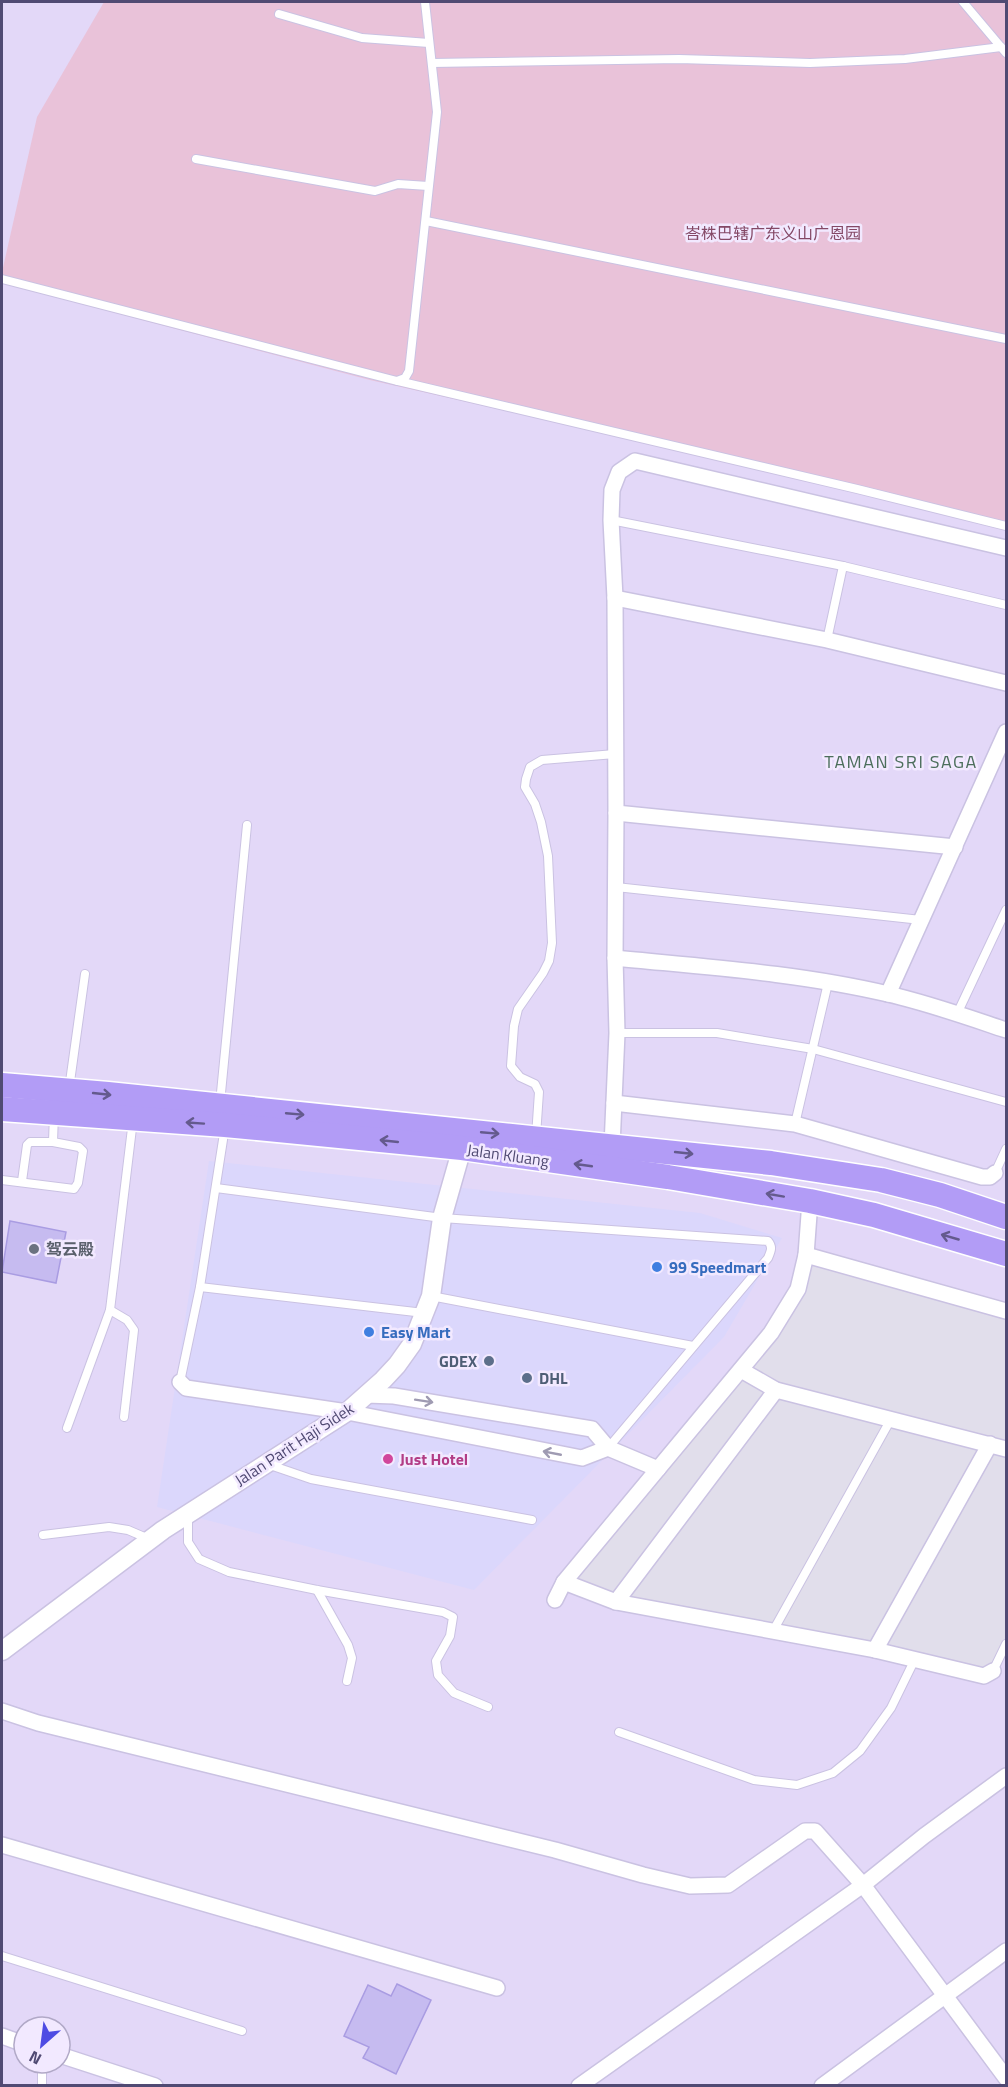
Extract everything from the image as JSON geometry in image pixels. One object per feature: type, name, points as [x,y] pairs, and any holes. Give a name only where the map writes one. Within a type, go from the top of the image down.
[{"type":"highway","name":"Jalan Kluang","points":[[2,1085],[69,1090],[222,1116],[668,1177],[810,1201],[874,1215],[1006,1254]]},
{"type":"highway","name":"Jalan Kluang","points":[[2,1109],[133,1119],[222,1116],[536,1138],[771,1163],[881,1180],[940,1195],[1006,1217]]},
{"type":"highway","points":[[874,1215],[895,1209],[901,1196],[897,1190],[881,1180]]},
{"type":"street","points":[[612,1146],[617,1033],[615,598],[611,520],[612,490],[619,472],[635,461],[1006,548]]},
{"type":"street","points":[[615,598],[827,640],[1006,683]]},
{"type":"street","points":[[888,994],[1006,732]]},
{"type":"street","points":[[616,813],[955,847]]},
{"type":"street","points":[[615,958],[828,983],[888,994],[1006,1030]]},
{"type":"street","points":[[614,1103],[795,1124],[982,1177],[990,1177],[995,1173]]},
{"type":"street","name":"Jalan Parit Haji Sidek","points":[[2,1651],[150,1539],[347,1412],[383,1380],[412,1344],[428,1305],[442,1218],[462,1148]]},
{"type":"street","points":[[940,1195],[952,1169]]},
{"type":"street","points":[[555,1600],[564,1582],[771,1333],[798,1289],[806,1255],[810,1201]]},
{"type":"street","points":[[806,1255],[1006,1311]]},
{"type":"street","points":[[741,1370],[776,1390],[1006,1449]]},
{"type":"street","points":[[180,1382],[186,1388],[347,1412],[582,1458],[608,1448]]},
{"type":"street","points":[[616,1602],[776,1390]]},
{"type":"street","points":[[366,1395],[394,1396],[592,1429],[608,1448],[658,1469]]},
{"type":"street","points":[[875,1650],[990,1444]]},
{"type":"street","points":[[564,1582],[616,1602],[875,1650],[984,1676],[993,1671]]},
{"type":"street","points":[[2,1711],[38,1723],[555,1850],[690,1886],[728,1884],[805,1831],[814,1831],[863,1885],[1006,2078]]},
{"type":"street","points":[[579,2085],[863,1885],[924,1836],[1006,1776]]},
{"type":"street","points":[[2,1845],[497,1988]]},
{"type":"street","points":[[822,2085],[1006,1951]]},
{"type":"street","points":[[72,2059],[155,2085]]},
{"type":"lane","points":[[397,381],[405,378],[410,371],[437,112],[425,2]]},
{"type":"lane","points":[[963,2],[1004,50]]},
{"type":"lane","points":[[279,14],[362,38],[429,44]]},
{"type":"lane","points":[[432,63],[668,59],[810,63],[905,59],[1004,50]]},
{"type":"lane","points":[[196,159],[375,191],[398,184],[428,186]]},
{"type":"lane","points":[[426,221],[1006,339]]},
{"type":"lane","points":[[2,279],[397,381],[1006,526]]},
{"type":"lane","points":[[611,520],[843,566],[1006,605]]},
{"type":"lane","points":[[827,640],[843,566]]},
{"type":"lane","points":[[536,1138],[539,1092],[535,1084],[520,1077],[512,1066],[513,1026],[518,1009],[543,973],[549,960],[552,943],[548,856],[541,822],[535,804],[525,787],[526,779],[530,767],[542,760],[615,754]]},
{"type":"lane","points":[[180,1382],[200,1287],[216,1188],[247,825]]},
{"type":"lane","points":[[616,887],[921,920]]},
{"type":"lane","points":[[957,1014],[1006,910]]},
{"type":"lane","points":[[69,1090],[86,974]]},
{"type":"lane","points":[[795,1124],[828,983]]},
{"type":"lane","points":[[617,1033],[717,1033],[813,1049],[1006,1102]]},
{"type":"lane","points":[[53,1143],[54,1113]]},
{"type":"lane","points":[[67,1428],[110,1310],[133,1119]]},
{"type":"lane","points":[[2,1180],[74,1188],[78,1183],[83,1151],[80,1147],[30,1142],[27,1145],[22,1181]]},
{"type":"lane","points":[[995,1173],[1006,1149]]},
{"type":"lane","points":[[216,1188],[442,1218],[768,1241],[772,1251],[768,1258],[608,1448]]},
{"type":"lane","points":[[200,1287],[428,1305],[693,1346]]},
{"type":"lane","points":[[110,1310],[127,1320],[134,1330],[124,1417]]},
{"type":"lane","points":[[773,1631],[891,1419]]},
{"type":"lane","points":[[265,1463],[311,1479],[532,1520]]},
{"type":"lane","points":[[188,1513],[188,1542],[199,1559],[229,1572],[442,1612],[453,1617],[450,1636],[436,1661],[438,1675],[454,1693],[488,1707]]},
{"type":"lane","points":[[43,1535],[109,1527],[128,1530],[150,1539]]},
{"type":"lane","points":[[317,1590],[348,1645],[352,1658],[347,1681]]},
{"type":"lane","points":[[993,1671],[1006,1644]]},
{"type":"lane","points":[[619,1732],[754,1780],[797,1785],[833,1773],[860,1751],[891,1708],[915,1659]]},
{"type":"lane","points":[[2,1956],[242,2031]]},
{"type":"shaded area","points":[[2,2],[1006,2],[1006,2085],[2,2086]]},
{"type":"shaded area","points":[[209,1161],[700,1213],[782,1238],[724,1337],[474,1590],[157,1507]]},
{"type":"shaded area","points":[[802,1247],[1006,1305],[1006,1650],[989,1681],[869,1653],[614,1606],[560,1577],[767,1330],[792,1289]]},
{"type":"green space","name":"峇株巴辖广东义山广恩园","points":[[104,2],[1006,2],[1006,524],[370,380],[2,283],[2,272],[37,117]]},
{"type":"building","name":"驾云殿","points":[[10,1221],[66,1232],[56,1283],[2,1272]]},
{"type":"building","points":[[397,1984],[431,2000],[396,2074],[363,2058],[369,2047],[344,2036],[368,1985],[391,1996]]},
{"type":"place","name":"驾云殿","points":[[34,1249]]},
{"type":"place","name":"99 Speedmart","points":[[657,1267]]},
{"type":"place","name":"Easy Mart","points":[[369,1332]]},
{"type":"place","name":"GDEX","points":[[489,1361]]},
{"type":"place","name":"DHL","points":[[527,1378]]},
{"type":"place","name":"Just Hotel","points":[[388,1459]]},
{"type":"district","name":"TAMAN SRI SAGA","points":[[901,761]]}]
